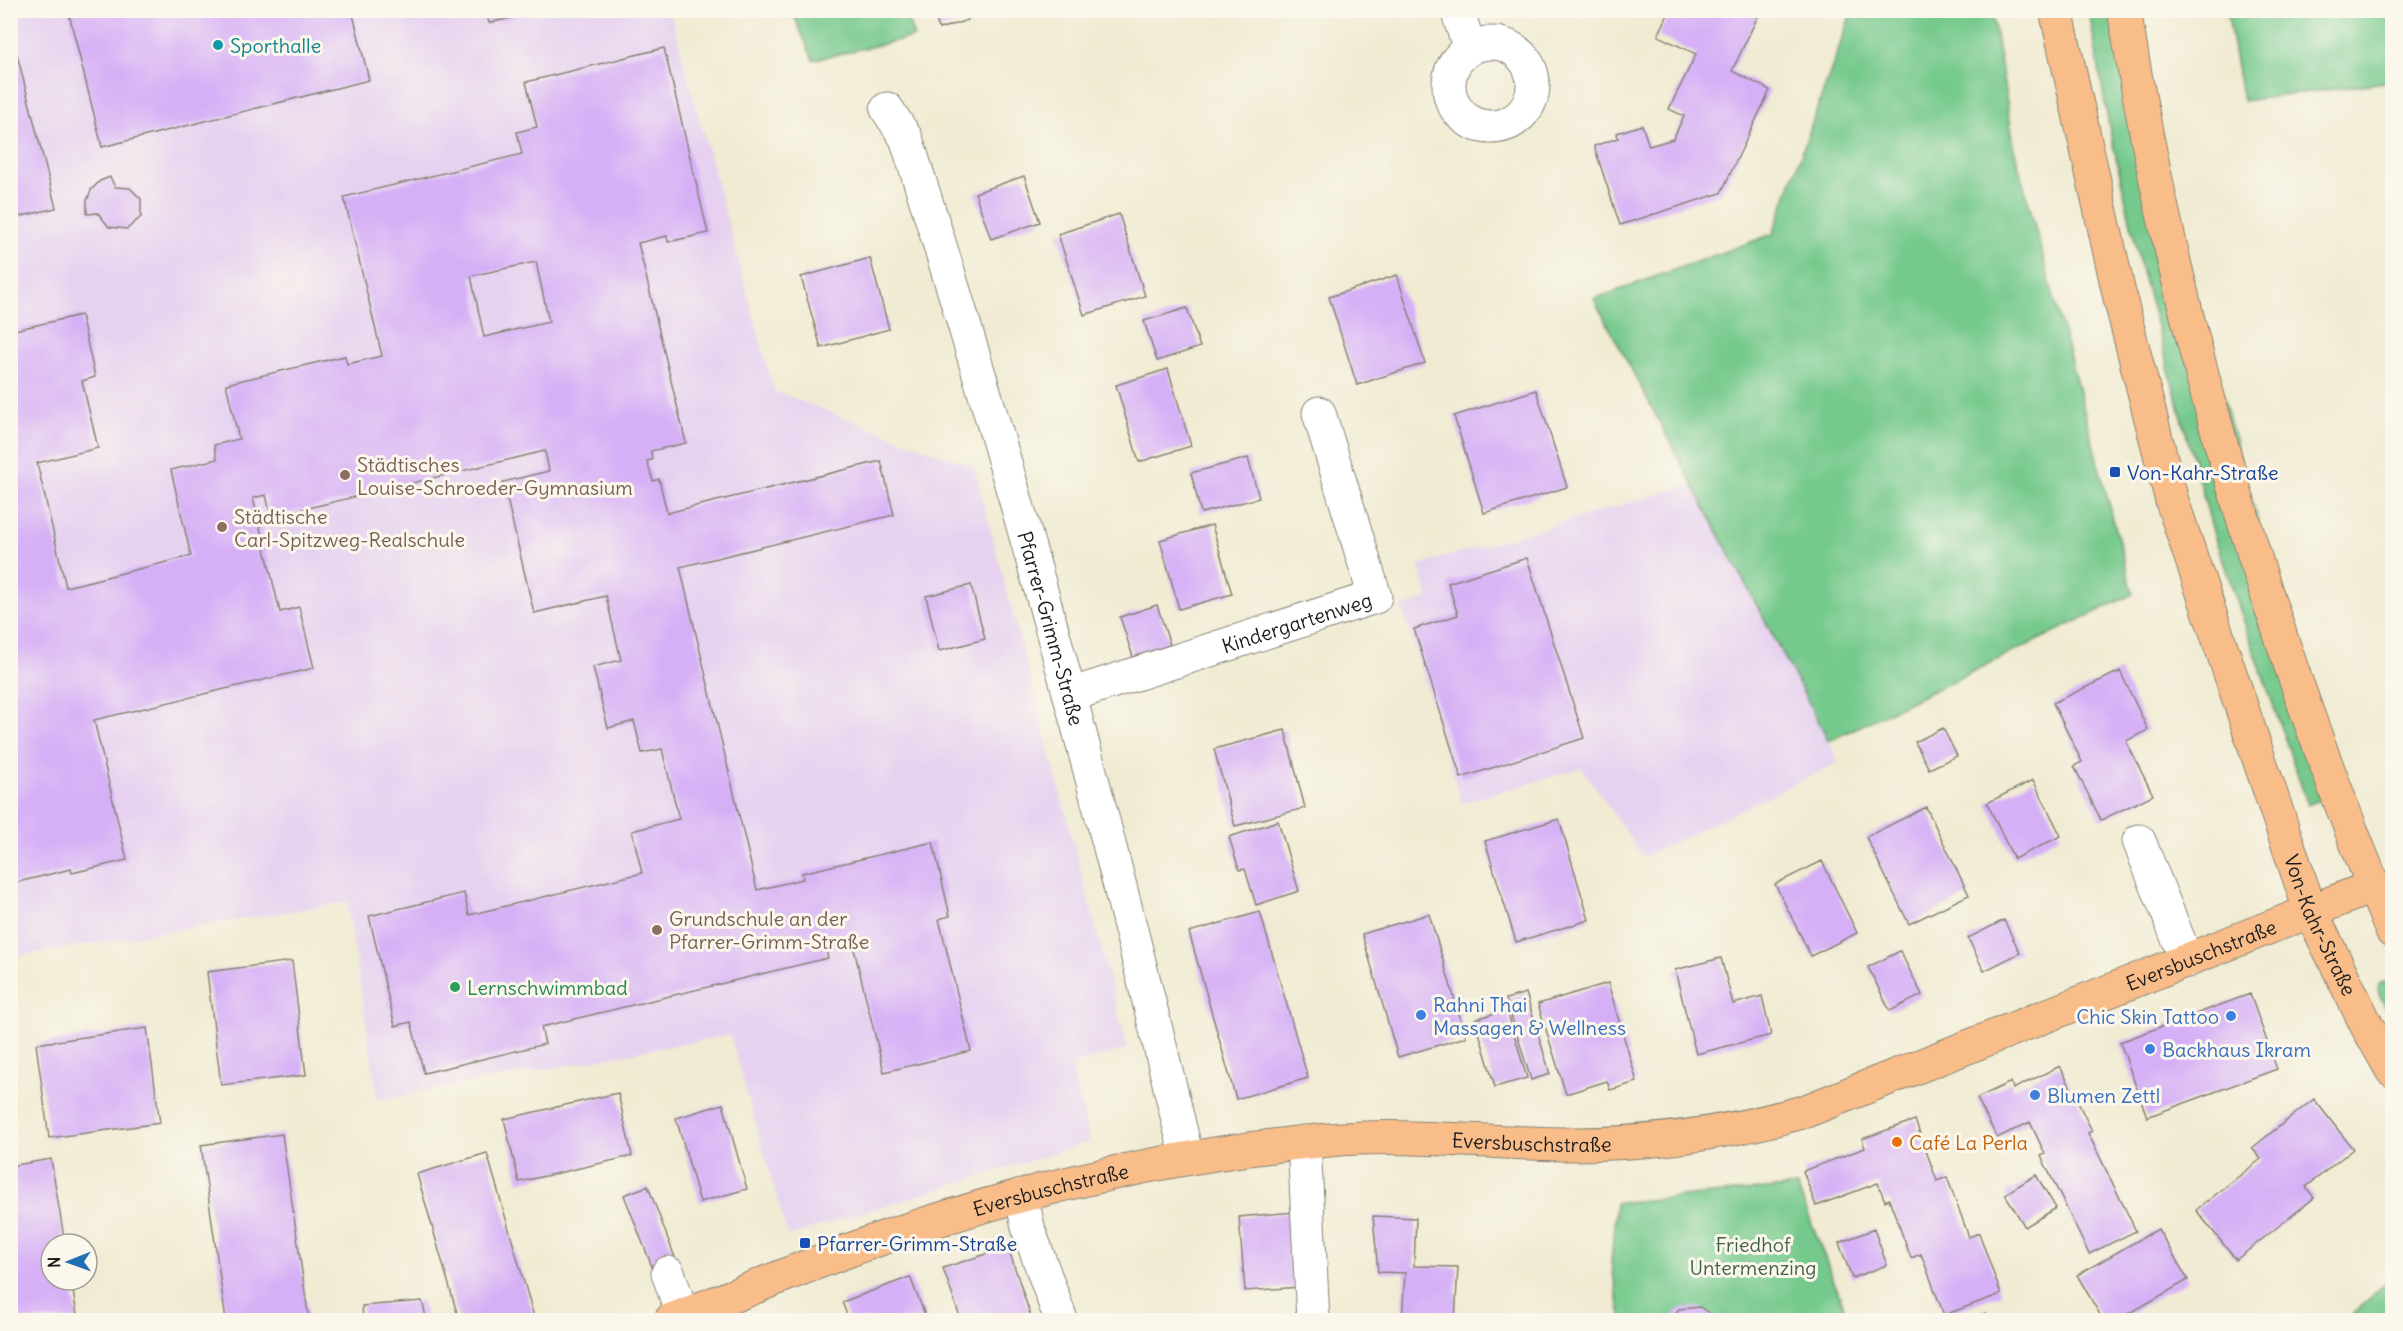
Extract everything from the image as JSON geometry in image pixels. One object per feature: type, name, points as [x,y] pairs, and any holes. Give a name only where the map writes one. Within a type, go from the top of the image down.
[{"type":"main road","name":"Von-Kahr-Straße","points":[[2056,10],[2120,298],[2172,501],[2310,910],[2367,1026],[2392,1070]]},
{"type":"main road","points":[[2124,10],[2153,176],[2220,445],[2251,549],[2392,931]]},
{"type":"main road","name":"Eversbuschstraße","points":[[677,1318],[926,1223],[1021,1195],[1187,1157],[1304,1142],[1375,1137],[1564,1144],[1644,1143],[1756,1125],[1806,1111],[2374,886]]},
{"type":"street","points":[[1457,10],[1470,49]]},
{"type":"street","name":"Pfarrer-Grimm-Straße","points":[[887,109],[906,138],[921,185],[1070,695],[1187,1157]]},
{"type":"street","name":"Kindergartenweg","points":[[1070,695],[1375,597],[1319,413]]},
{"type":"street","points":[[2139,842],[2187,961]]},
{"type":"street","points":[[1304,1142],[1313,1320]]},
{"type":"street","points":[[1021,1195],[1029,1231],[1061,1320]]},
{"type":"street","points":[[668,1273],[677,1318]]},
{"type":"shaded area","points":[[11,11],[681,11],[671,15],[774,391],[974,467],[1128,1049],[1071,1064],[1090,1142],[788,1236],[730,1035],[378,1100],[347,902],[11,957]]},
{"type":"shaded area","points":[[1693,484],[1829,741],[1838,763],[1643,857],[1582,768],[1462,803],[1402,607],[1429,598],[1418,565]]},
{"type":"green space","points":[[792,11],[905,11],[914,37],[813,60]]},
{"type":"green space","points":[[1852,11],[1992,11],[2015,152],[2133,594],[1829,741],[1594,299],[1773,234]]},
{"type":"green space","points":[[2089,11],[2116,11],[2333,793],[2308,805],[2214,535],[2141,268],[2109,126]]},
{"type":"green space","points":[[2227,11],[2392,11],[2392,81],[2243,101]]},
{"type":"green space","points":[[2386,981],[2392,985],[2392,1020],[2378,992],[2379,984]]},
{"type":"green space","name":"Friedhof Untermenzing","points":[[1797,1186],[1849,1320],[1622,1320],[1611,1263],[1616,1203]]},
{"type":"green space","points":[[2392,1276],[2392,1320],[2348,1320]]},
{"type":"building","name":"Sporthalle","points":[[68,10],[352,10],[369,80],[102,147]]},
{"type":"building","points":[[408,10],[429,10],[429,11],[409,16]]},
{"type":"building","points":[[486,10],[541,10],[541,11],[489,23]]},
{"type":"building","points":[[933,10],[977,11],[966,14],[968,20],[939,29]]},
{"type":"building","points":[[1670,10],[1758,10],[1756,15],[1758,16],[1732,71],[1770,90],[1721,193],[1620,225],[1594,146],[1618,138],[1617,133],[1642,125],[1649,146],[1673,139],[1684,116],[1669,109],[1696,54],[1658,36]]},
{"type":"building","points":[[10,27],[56,208],[10,219]]},
{"type":"building","points":[[664,48],[708,233],[668,242],[667,236],[638,243],[686,443],[651,451],[652,460],[647,461],[653,481],[659,479],[667,513],[881,461],[894,515],[680,567],[757,890],[803,879],[802,873],[933,842],[950,916],[939,919],[971,1051],[884,1072],[852,941],[825,947],[828,958],[541,1027],[545,1044],[424,1073],[411,1022],[395,1026],[369,916],[464,893],[469,915],[642,873],[632,831],[679,819],[662,749],[642,753],[634,721],[608,728],[593,667],[621,660],[606,596],[534,613],[503,482],[549,471],[545,451],[271,517],[266,495],[253,498],[280,612],[299,607],[314,668],[94,720],[127,860],[72,873],[71,869],[10,884],[10,331],[81,315],[95,377],[82,381],[98,448],[37,463],[66,587],[191,556],[171,470],[217,459],[214,445],[239,439],[226,384],[345,356],[347,364],[382,356],[344,197],[522,154],[517,132],[537,127],[526,82]],"holes":[[[536,262],[549,322],[484,337],[471,276]]]},
{"type":"building","points":[[1024,176],[1040,222],[991,239],[975,193]]},
{"type":"building","points":[[110,177],[115,187],[130,188],[141,199],[141,217],[127,229],[109,227],[98,213],[87,214],[87,201],[91,190],[100,181]]},
{"type":"building","points":[[1119,214],[1145,296],[1084,315],[1058,234]]},
{"type":"building","points":[[870,258],[889,329],[821,348],[801,277]]},
{"type":"building","points":[[1397,275],[1425,363],[1357,385],[1329,297]]},
{"type":"building","points":[[1187,308],[1200,347],[1157,361],[1144,321]]},
{"type":"building","points":[[1168,369],[1191,446],[1139,462],[1116,385]]},
{"type":"building","points":[[1536,390],[1567,487],[1484,513],[1454,416]]},
{"type":"building","points":[[1248,458],[1259,498],[1201,513],[1191,473]]},
{"type":"building","points":[[1212,525],[1232,594],[1179,609],[1160,540]]},
{"type":"building","points":[[1527,558],[1584,738],[1461,778],[1414,629],[1458,615],[1448,583]]},
{"type":"building","points":[[971,585],[985,639],[939,651],[926,596]]},
{"type":"building","points":[[1157,605],[1170,645],[1133,657],[1120,617]]},
{"type":"building","points":[[2120,671],[2148,730],[2126,741],[2153,795],[2101,820],[2074,766],[2082,762],[2053,703]]},
{"type":"building","points":[[1943,728],[1957,756],[1929,769],[1915,742]]},
{"type":"building","points":[[1285,730],[1305,808],[1235,826],[1214,749]]},
{"type":"building","points":[[2033,780],[2061,836],[2014,859],[1987,803]]},
{"type":"building","points":[[1926,807],[1969,895],[1909,924],[1866,837]]},
{"type":"building","points":[[1559,819],[1589,920],[1516,942],[1485,841]]},
{"type":"building","points":[[1278,821],[1299,891],[1256,905],[1245,869],[1239,870],[1229,837]]},
{"type":"building","points":[[1822,861],[1857,933],[1811,956],[1775,884]]},
{"type":"building","points":[[1260,912],[1308,1078],[1236,1099],[1189,932]]},
{"type":"building","points":[[1429,914],[1466,1037],[1398,1057],[1362,934]]},
{"type":"building","points":[[2004,920],[2020,953],[1984,971],[1968,938]]},
{"type":"building","points":[[1900,951],[1922,995],[1890,1011],[1868,967]]},
{"type":"building","points":[[1721,958],[1733,1004],[1762,996],[1771,1035],[1696,1054],[1675,970]]},
{"type":"building","points":[[292,961],[306,1075],[221,1085],[207,972]]},
{"type":"building","points":[[1608,983],[1637,1082],[1610,1090],[1607,1081],[1566,1094],[1538,1004]]},
{"type":"building","points":[[1526,993],[1550,1074],[1531,1080],[1506,999]]},
{"type":"building","points":[[2250,994],[2277,1069],[2147,1117],[2120,1042]]},
{"type":"building","points":[[1507,1010],[1527,1078],[1495,1087],[1475,1019]]},
{"type":"building","points":[[147,1028],[160,1123],[49,1138],[36,1044]]},
{"type":"building","points":[[2060,1066],[2092,1131],[2088,1133],[2136,1231],[2089,1254],[2041,1156],[2045,1154],[2030,1122],[1997,1138],[1977,1098],[2011,1082],[2013,1089]]},
{"type":"building","points":[[618,1093],[632,1156],[519,1182],[504,1119]]},
{"type":"building","points":[[2314,1099],[2353,1149],[2306,1187],[2314,1198],[2236,1260],[2196,1210],[2261,1159],[2252,1148]]},
{"type":"building","points":[[723,1104],[747,1189],[700,1202],[676,1118]]},
{"type":"building","points":[[1915,1120],[1937,1181],[1947,1177],[1969,1237],[1979,1233],[2001,1294],[1944,1315],[1921,1254],[1911,1258],[1889,1199],[1885,1201],[1878,1183],[1816,1206],[1803,1171],[1865,1148],[1862,1139]]},
{"type":"building","points":[[282,1134],[309,1320],[226,1320],[201,1145]]},
{"type":"building","points":[[487,1153],[535,1320],[459,1320],[417,1174]]},
{"type":"building","points":[[51,1159],[63,1232],[39,1232],[39,1292],[73,1292],[78,1320],[10,1320],[10,1166]]},
{"type":"building","points":[[2036,1175],[2056,1208],[2025,1227],[2005,1194]]},
{"type":"building","points":[[648,1186],[679,1268],[656,1277],[624,1195]]},
{"type":"building","points":[[1294,1212],[1300,1287],[1245,1291],[1239,1217]]},
{"type":"building","points":[[1373,1216],[1416,1218],[1414,1266],[1458,1267],[1455,1320],[1402,1320],[1405,1273],[1378,1272]]},
{"type":"building","points":[[1874,1229],[1887,1265],[1852,1278],[1839,1243]]},
{"type":"building","points":[[2158,1229],[2188,1280],[2118,1320],[2103,1320],[2077,1275]]},
{"type":"building","points":[[1008,1247],[1032,1320],[961,1320],[943,1268]]},
{"type":"building","points":[[910,1277],[927,1320],[849,1320],[842,1302]]},
{"type":"building","points":[[422,1301],[427,1320],[363,1320],[362,1306]]},
{"type":"building","points":[[1700,1307],[1719,1320],[1670,1320],[1679,1309]]},
{"type":"building","points":[[1986,1313],[1989,1320],[1966,1320]]},
{"type":"place","name":"Sporthalle","points":[[218,45]]},
{"type":"place","name":"Von-Kahr-Straße","points":[[2115,472]]},
{"type":"place","name":"Städtisches Louise-Schroeder-Gymnasium","points":[[345,475]]},
{"type":"place","name":"Städtische Carl-Spitzweg-Realschule","points":[[222,527]]},
{"type":"place","name":"Grundschule an der Pfarrer-Grimm-Straße","points":[[657,930]]},
{"type":"place","name":"Lernschwimmbad","points":[[455,987]]},
{"type":"place","name":"Rahni Thai Massagen & Wellness","points":[[1421,1015]]},
{"type":"place","name":"Chic Skin Tattoo","points":[[2231,1016]]},
{"type":"place","name":"Backhaus Ikram","points":[[2150,1049]]},
{"type":"place","name":"Blumen Zettl","points":[[2035,1095]]},
{"type":"place","name":"Café La Perla","points":[[1897,1142]]},
{"type":"place","name":"Pfarrer-Grimm-Straße","points":[[805,1243]]}]
